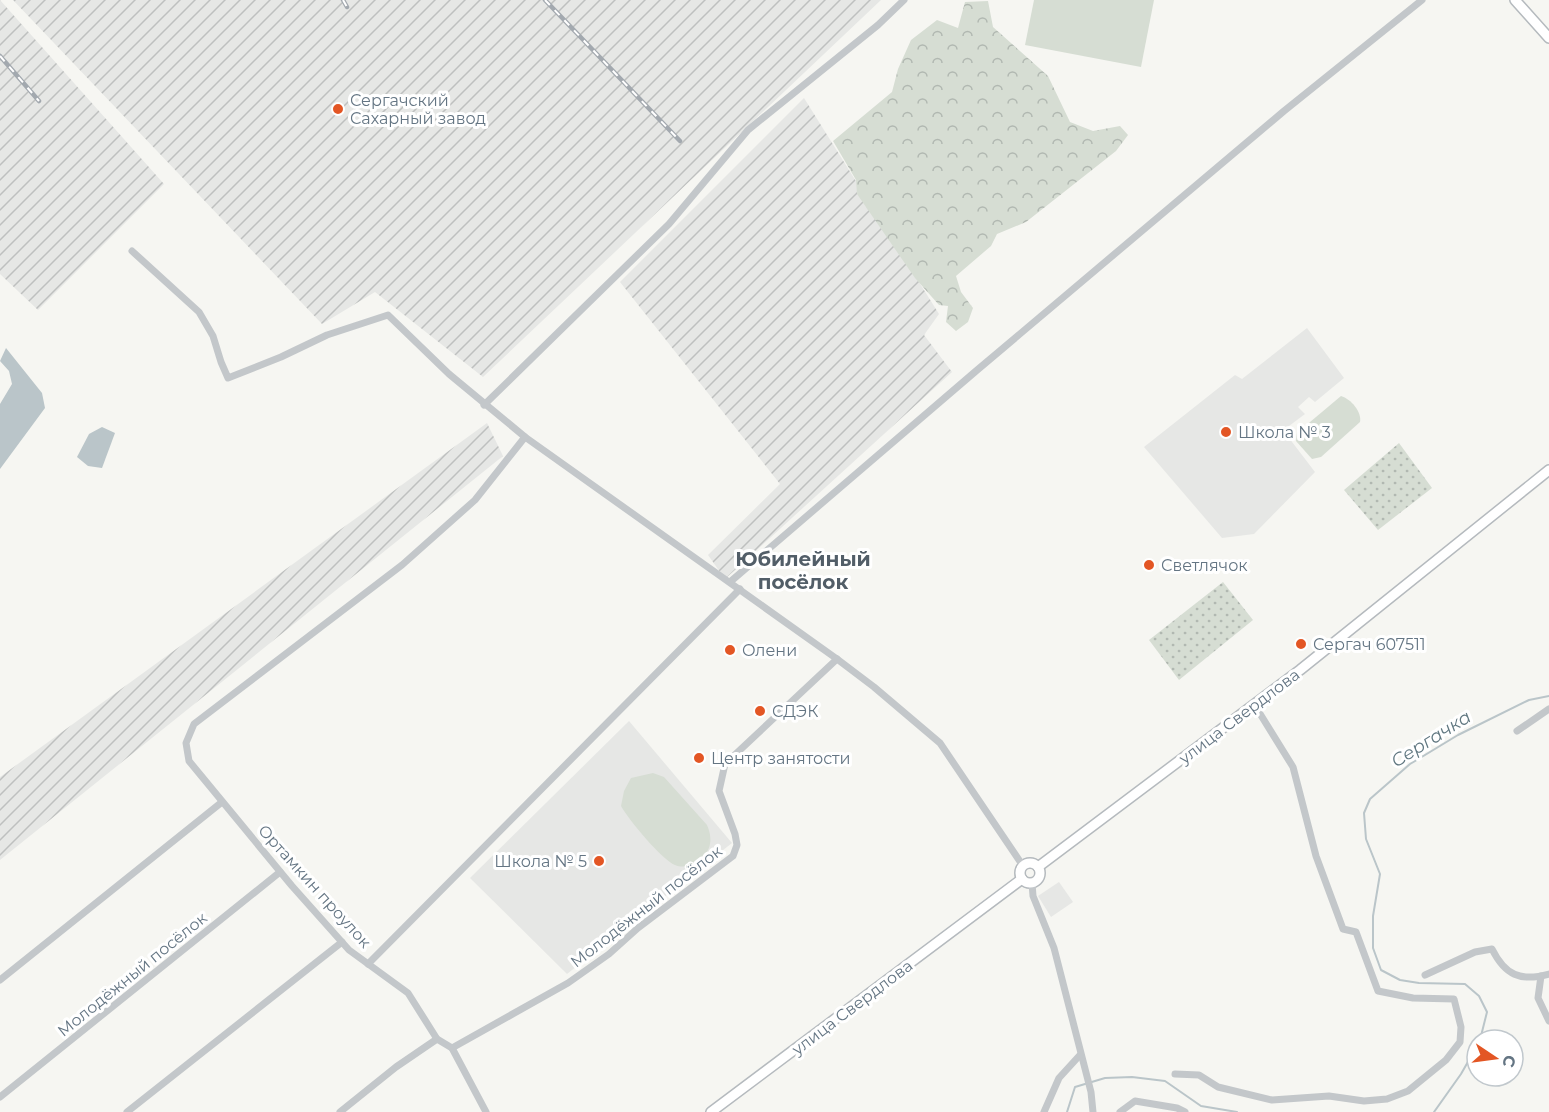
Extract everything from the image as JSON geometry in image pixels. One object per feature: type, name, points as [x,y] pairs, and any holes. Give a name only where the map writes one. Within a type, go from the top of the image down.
[{"type":"street","points":[[484,405],[669,224],[748,130],[904,0]]},
{"type":"street","points":[[730,582],[1284,111],[1422,0]]},
{"type":"street","points":[[1515,0],[1549,38]]},
{"type":"street","points":[[132,251],[199,312],[213,336],[228,378],[281,357],[327,335],[388,315],[449,374],[525,437],[837,659],[940,742],[1023,866]]},
{"type":"street","name":"Ортамкин проулок","points":[[452,1048],[437,1039],[408,993],[350,951],[280,872],[189,761],[186,742],[194,724],[402,565],[475,500],[525,437]]},
{"type":"street","name":"улица Свердлова","points":[[1038,867],[1300,670],[1549,470]]},
{"type":"street","points":[[368,964],[740,589]]},
{"type":"street","name":"Молодёжный посёлок","points":[[452,1048],[568,983],[609,954],[638,928],[733,856],[737,845],[735,834],[718,791],[725,764],[837,659]]},
{"type":"street","points":[[1175,1074],[1198,1075],[1218,1087],[1272,1100],[1329,1096],[1364,1101],[1387,1099],[1408,1091],[1446,1060],[1460,1042],[1461,1027],[1454,999],[1413,998],[1378,992],[1356,932],[1343,929],[1316,856],[1293,767],[1254,704]]},
{"type":"street","points":[[1517,730],[1549,709]]},
{"type":"street","points":[[0,980],[222,802]]},
{"type":"street","points":[[1034,864],[1038,867],[1040,874],[1038,880],[1032,884],[1022,879],[1020,873],[1023,866],[1034,864]]},
{"type":"street","name":"Молодёжный посёлок","points":[[0,1097],[280,872]]},
{"type":"street","name":"улица Свердлова","points":[[711,1112],[1022,879]]},
{"type":"street","points":[[1032,884],[1033,896],[1054,948],[1090,1092],[1092,1112]]},
{"type":"street","points":[[127,1112],[342,942]]},
{"type":"street","points":[[1425,975],[1475,952],[1492,950],[1500,965],[1508,973],[1525,977],[1549,974]]},
{"type":"street","points":[[1541,976],[1538,998],[1549,1021]]},
{"type":"street","points":[[340,1112],[396,1067],[437,1039]]},
{"type":"street","points":[[452,1048],[486,1112]]},
{"type":"street","points":[[1044,1112],[1059,1078],[1080,1055]]},
{"type":"street","points":[[1120,1112],[1135,1101],[1177,1108],[1185,1112]]},
{"type":"shaded area","points":[[0,0],[164,184],[38,310],[0,274]]},
{"type":"shaded area","name":"Сергачский Сахарный завод","points":[[13,0],[881,0],[483,377],[375,292],[322,324]]},
{"type":"shaded area","points":[[804,98],[939,314],[924,335],[952,372],[725,579],[708,555],[780,484],[620,282]]},
{"type":"shaded area","name":"Школа № 3","points":[[1307,328],[1344,378],[1315,402],[1309,397],[1298,407],[1305,414],[1289,426],[1289,438],[1315,472],[1254,534],[1222,538],[1144,447],[1235,375],[1242,379]]},
{"type":"shaded area","points":[[6,348],[42,393],[45,408],[0,469],[0,404],[12,384],[9,371],[0,361]]},
{"type":"shaded area","points":[[487,423],[503,456],[0,860],[0,777]]},
{"type":"shaded area","points":[[102,427],[115,433],[102,468],[88,466],[77,457],[89,434]]},
{"type":"shaded area","name":"Школа № 5","points":[[629,721],[732,843],[567,974],[470,878]]},
{"type":"shaded area","points":[[1059,882],[1073,902],[1051,917],[1038,896]]},
{"type":"green space","points":[[1034,0],[1154,0],[1141,67],[1025,45]]},
{"type":"green space","points":[[988,1],[993,27],[1048,76],[1070,122],[1093,131],[1120,126],[1128,135],[1116,151],[1026,222],[997,234],[991,246],[956,276],[961,292],[973,308],[968,322],[956,331],[946,322],[948,306],[939,305],[915,278],[857,194],[856,180],[833,141],[892,92],[898,69],[911,40],[937,20],[958,28],[965,2]]},
{"type":"green space","points":[[1341,396],[1355,406],[1360,422],[1321,457],[1312,459],[1296,441],[1297,433]]},
{"type":"green space","points":[[1399,443],[1432,488],[1378,530],[1344,490]]},
{"type":"green space","points":[[1223,582],[1253,620],[1179,680],[1149,640]]},
{"type":"green space","points":[[653,773],[664,777],[707,825],[710,846],[698,863],[681,866],[669,862],[646,838],[621,806],[624,791],[631,778]]},
{"type":"waterway","name":"Сергачка","points":[[1483,1028],[1487,1012],[1479,996],[1465,984],[1419,983],[1400,980],[1381,970],[1373,948],[1373,916],[1380,874],[1366,839],[1364,813],[1370,799],[1410,764],[1458,735],[1529,700],[1549,696]]},
{"type":"waterway","name":"Сергачка","points":[[1434,1112],[1465,1067]]},
{"type":"waterway","name":"Сергачка","points":[[1067,1112],[1075,1087],[1105,1078],[1132,1077],[1165,1081],[1201,1106],[1237,1112]]},
{"type":"railway","points":[[343,0],[347,7]]},
{"type":"railway","points":[[545,0],[680,141]]},
{"type":"railway","points":[[0,56],[39,101]]},
{"type":"place","name":"Сергачский Сахарный завод","points":[[338,109]]},
{"type":"place","name":"Школа № 3","points":[[1226,432]]},
{"type":"place","name":"Светлячок","points":[[1149,565]]},
{"type":"place","name":"Сергач 607511","points":[[1301,644]]},
{"type":"place","name":"Олени","points":[[730,650]]},
{"type":"place","name":"СДЭК","points":[[760,711]]},
{"type":"place","name":"Центр занятости","points":[[699,758]]},
{"type":"place","name":"Школа № 5","points":[[599,861]]},
{"type":"district","name":"Юбилейный посёлок","points":[[803,570]]}]
